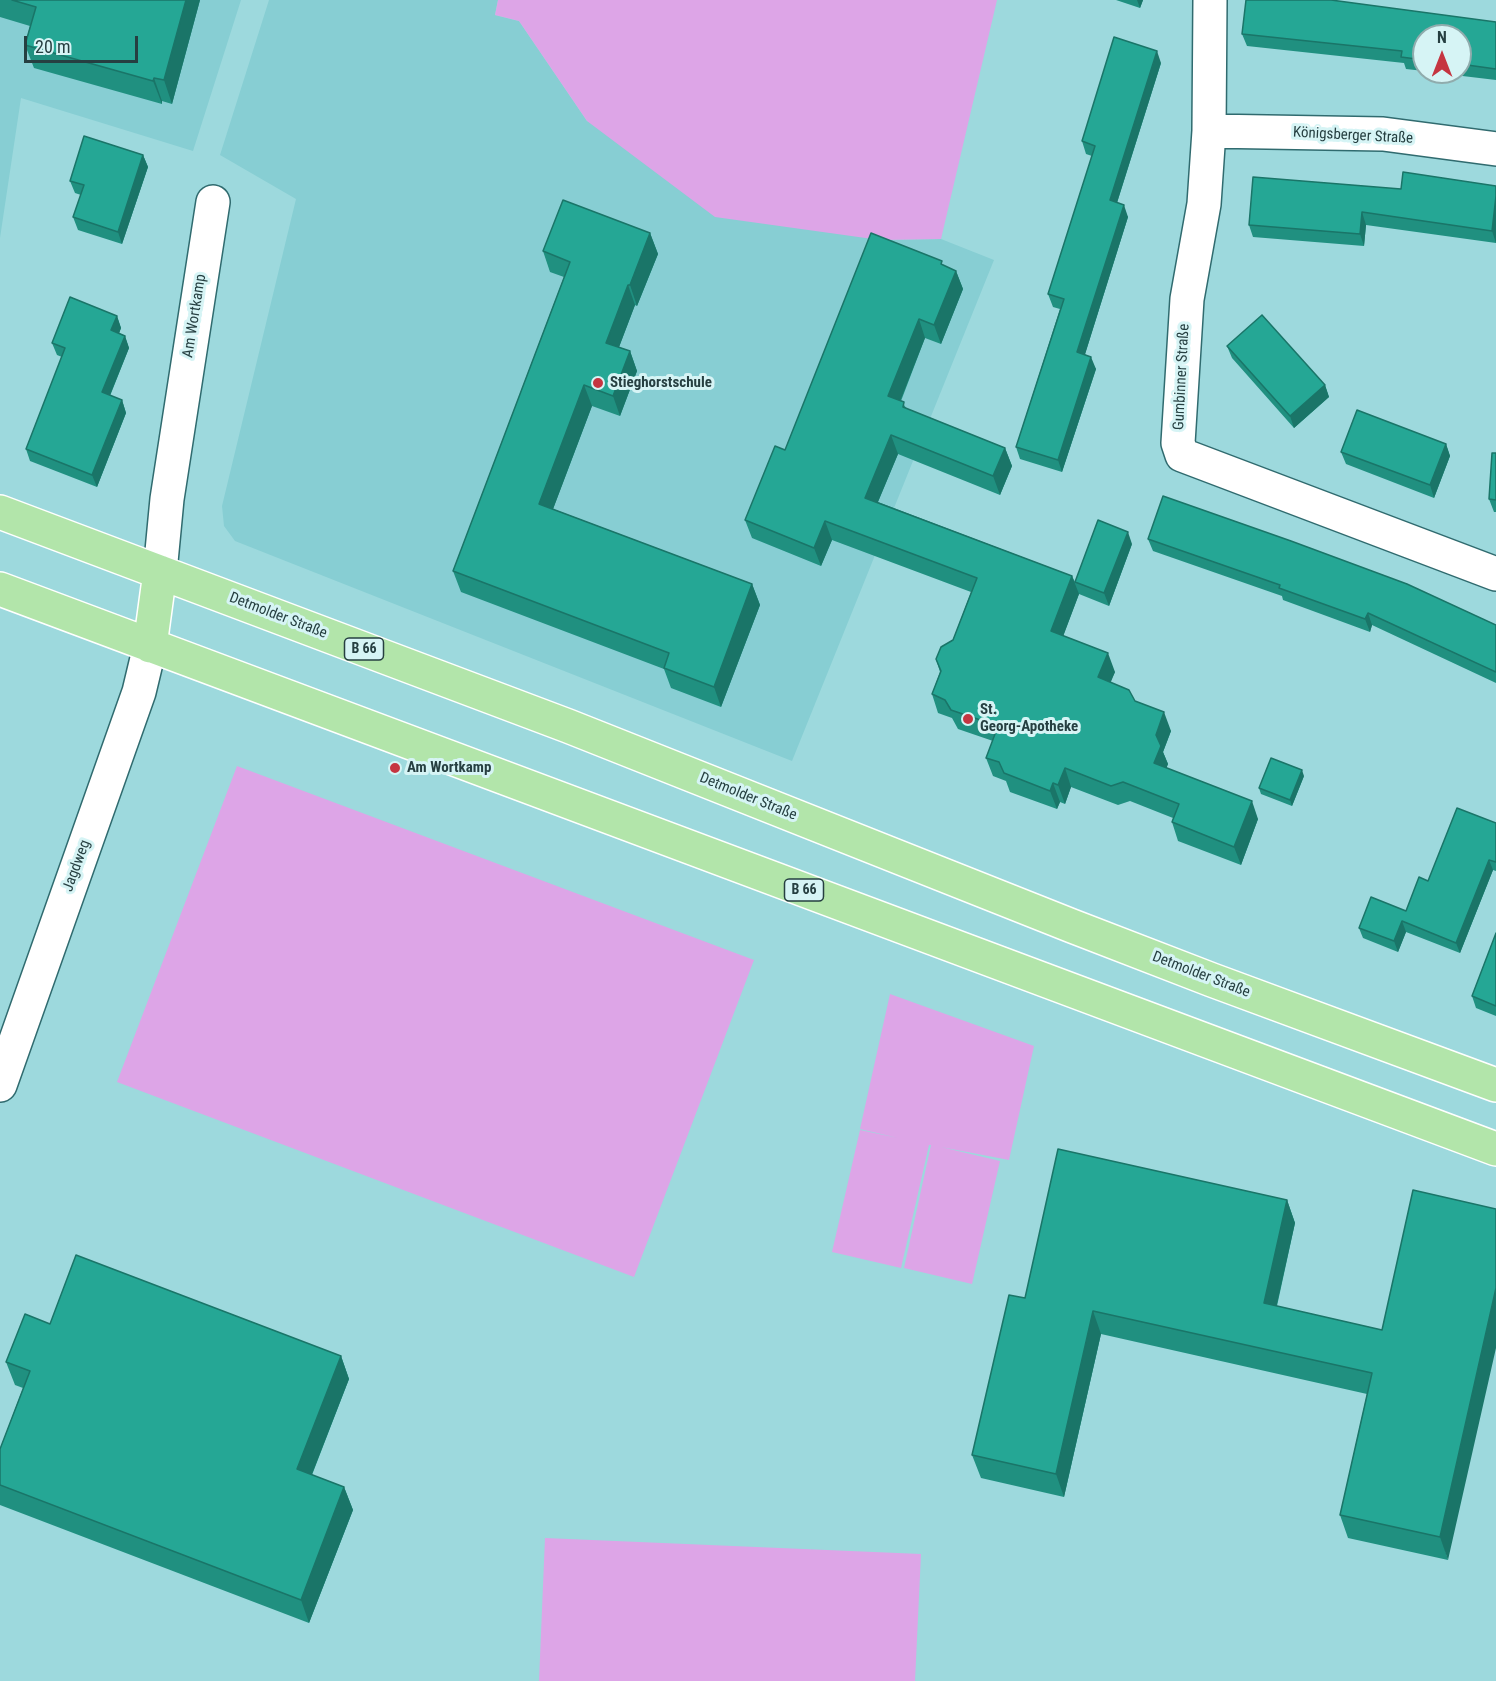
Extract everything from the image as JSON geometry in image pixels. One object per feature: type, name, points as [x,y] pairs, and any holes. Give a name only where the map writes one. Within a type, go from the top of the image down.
[{"type":"main road","name":"Detmolder Straße","points":[[0,512],[568,726],[1191,972],[1496,1085]]},
{"type":"main road","points":[[150,646],[160,572]]},
{"type":"main road","name":"B 66","points":[[0,589],[1496,1149]]},
{"type":"street","name":"Gumbinner Straße","points":[[1210,0],[1209,131],[1204,204],[1187,299],[1178,443],[1182,455],[1496,574]]},
{"type":"street","name":"Königsberger Straße","points":[[1209,131],[1383,135],[1496,149]]},
{"type":"street","name":"Am Wortkamp","points":[[160,572],[167,499],[213,202]]},
{"type":"street","name":"Jagdweg","points":[[0,1085],[139,693],[150,646]]},
{"type":"shaded area","points":[[0,0],[241,0],[193,151],[21,98],[0,238]]},
{"type":"shaded area","name":"Stieghorstschule","points":[[269,0],[498,0],[495,15],[519,21],[587,121],[880,240],[941,239],[994,260],[792,761],[235,541],[224,526],[222,506],[296,199],[220,155]]},
{"type":"shaded area","points":[[498,0],[997,0],[941,239],[880,240],[715,217],[587,121],[519,21],[495,15]]},
{"type":"shaded area","points":[[237,766],[754,960],[634,1277],[117,1082]]},
{"type":"shaded area","points":[[890,994],[1034,1046],[1009,1160],[941,1147],[1000,1161],[972,1284],[904,1268],[931,1145],[929,1145],[901,1268],[832,1252],[860,1130],[898,1138],[860,1129]]},
{"type":"shaded area","points":[[545,1538],[921,1554],[915,1681],[539,1681]]},
{"type":"building","points":[[12,0],[186,0],[164,80],[154,78],[153,81],[25,45],[36,7]]},
{"type":"building","points":[[1246,0],[1331,0],[1496,22],[1496,69],[1472,66],[1472,24],[1412,24],[1412,58],[1401,57],[1402,51],[1242,34]]},
{"type":"building","points":[[1114,37],[1157,51],[1110,200],[1124,205],[1077,352],[1091,357],[1058,460],[1016,447],[1064,299],[1048,294],[1095,146],[1082,141]]},
{"type":"building","points":[[84,136],[143,155],[118,232],[73,217],[84,185],[70,181]]},
{"type":"building","points":[[1403,172],[1496,186],[1492,231],[1362,212],[1360,234],[1249,225],[1253,177],[1401,189]]},
{"type":"building","points":[[563,200],[650,233],[606,343],[630,351],[613,396],[584,385],[539,504],[752,584],[714,687],[664,668],[669,653],[453,571],[570,262],[543,251]]},
{"type":"building","points":[[871,233],[942,261],[941,264],[956,271],[934,325],[919,319],[888,396],[904,402],[903,407],[1005,448],[993,476],[891,435],[865,498],[1072,576],[1051,631],[1108,653],[1098,677],[1129,690],[1135,701],[1164,712],[1156,735],[1161,746],[1154,763],[1252,801],[1234,847],[1172,822],[1179,804],[1123,782],[1111,786],[1065,768],[1058,785],[1053,783],[1050,791],[1004,773],[999,762],[986,758],[998,726],[951,710],[945,700],[932,694],[941,671],[936,659],[941,647],[953,640],[977,578],[825,521],[814,548],[745,520],[775,446],[785,450]]},
{"type":"building","points":[[70,297],[117,316],[111,330],[125,336],[102,392],[122,400],[92,475],[26,449],[65,348],[52,343]]},
{"type":"building","points":[[1262,315],[1325,385],[1290,416],[1227,346]]},
{"type":"building","points":[[1357,410],[1446,444],[1430,485],[1341,452]]},
{"type":"building","points":[[1492,453],[1496,453],[1496,500],[1489,499]]},
{"type":"building","points":[[1163,496],[1407,584],[1496,625],[1496,672],[1368,613],[1365,619],[1279,588],[1280,585],[1148,539]]},
{"type":"building","points":[[1098,520],[1128,532],[1104,593],[1075,582]]},
{"type":"building","points":[[1271,758],[1302,770],[1290,800],[1259,788]]},
{"type":"building","points":[[1457,808],[1496,823],[1496,862],[1489,860],[1456,943],[1402,921],[1394,941],[1359,928],[1371,897],[1406,911],[1419,877],[1428,881]]},
{"type":"building","points":[[1496,933],[1496,1006],[1472,996]]},
{"type":"building","points":[[1058,1149],[1287,1200],[1264,1303],[1382,1330],[1413,1190],[1496,1209],[1496,1288],[1440,1537],[1340,1515],[1372,1373],[1093,1311],[1056,1474],[972,1455],[1009,1295],[1025,1298]]},
{"type":"building","points":[[76,1255],[341,1356],[297,1469],[344,1487],[301,1600],[0,1485],[0,1449],[30,1371],[6,1362],[25,1314],[50,1324]]},
{"type":"place","name":"Stieghorstschule","points":[[598,383]]},
{"type":"place","name":"St. Georg-Apotheke","points":[[968,719]]},
{"type":"place","name":"Am Wortkamp","points":[[395,768]]}]
